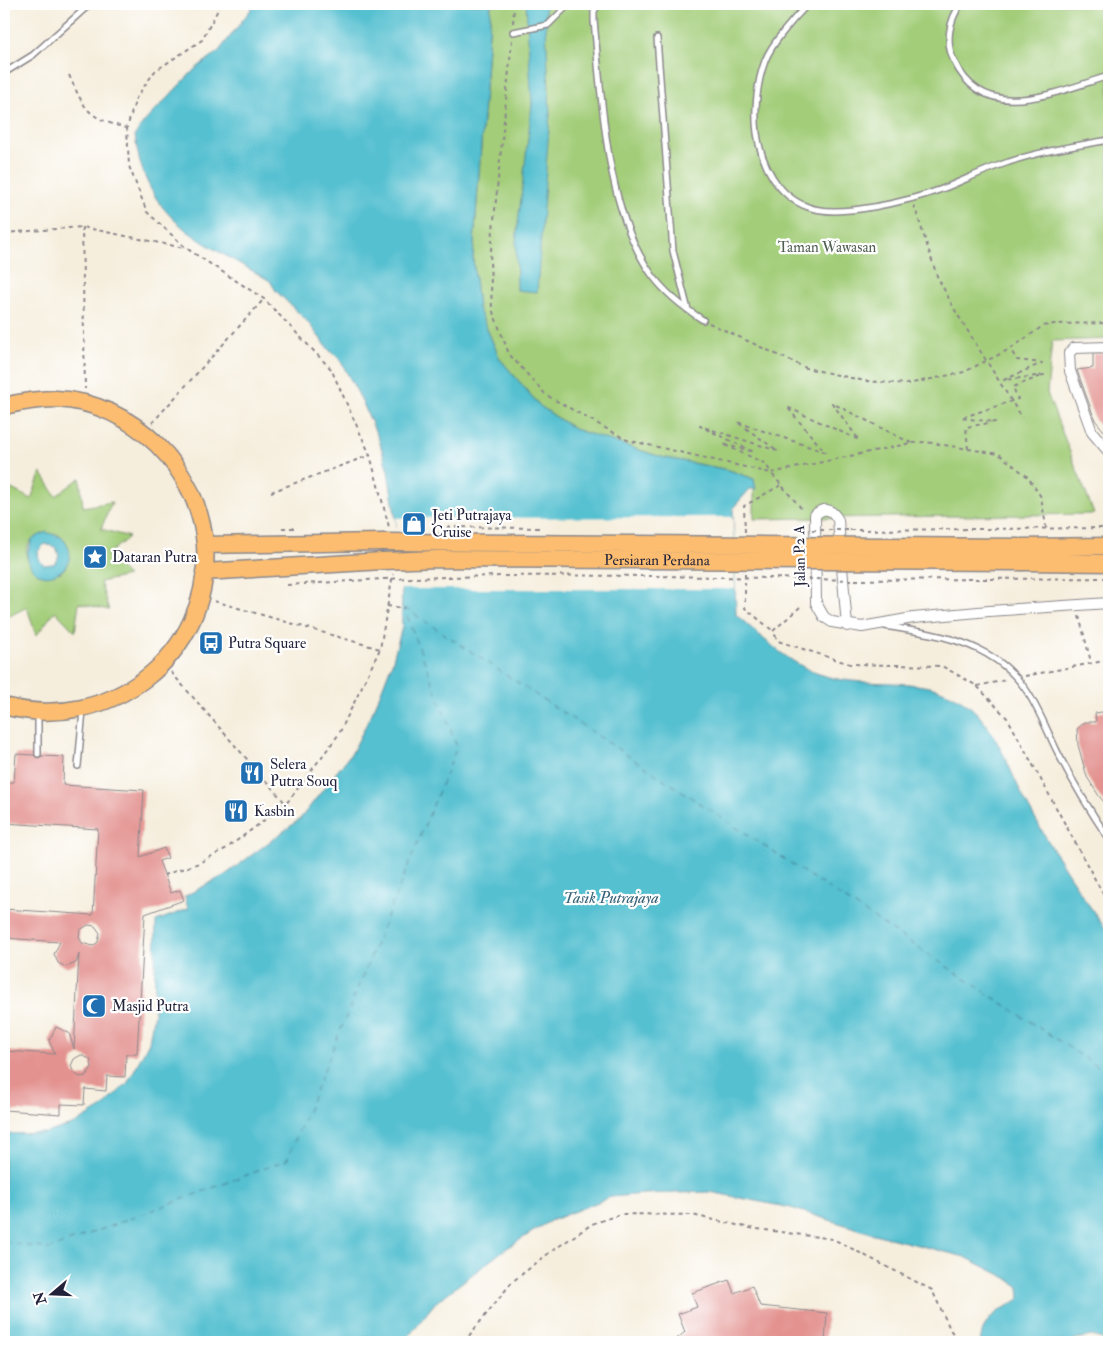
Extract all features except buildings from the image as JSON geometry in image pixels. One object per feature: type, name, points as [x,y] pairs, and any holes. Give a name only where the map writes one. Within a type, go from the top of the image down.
[{"type":"main road","points":[[4,406],[30,400],[57,399],[85,404],[125,420],[143,432],[164,451],[181,473],[198,510],[205,545],[204,572],[199,597],[187,628],[163,663],[145,680],[103,704],[83,709],[59,713],[38,713],[4,706]]},
{"type":"main road","name":"Persiaran Perdana","points":[[205,545],[386,536],[1022,555],[1109,563]]},
{"type":"main road","name":"Persiaran Perdana","points":[[204,572],[388,565],[448,559],[1022,555],[1049,546],[1109,546]]},
{"type":"street","points":[[1109,347],[1074,348],[1069,353],[1070,371],[1092,432],[1109,452]]},
{"type":"street","name":"Jalan P2 A","points":[[847,626],[838,520],[831,510],[820,510],[815,515],[816,603],[824,617],[832,622],[847,626],[862,627],[913,618],[1109,602]]},
{"type":"lane","points":[[4,73],[33,55],[90,4]]},
{"type":"lane","points":[[513,32],[524,32],[548,25],[568,4]]},
{"type":"lane","points":[[599,4],[594,12],[594,21],[610,165],[616,190],[640,254],[652,275],[669,294],[703,320]]},
{"type":"lane","points":[[808,4],[765,60],[759,86],[756,124],[764,165],[778,185],[808,208],[856,209],[911,198],[941,189],[1009,162],[1109,140]]},
{"type":"lane","points":[[962,4],[956,11],[949,33],[949,46],[961,78],[980,93],[990,97],[1027,100],[1109,76]]},
{"type":"lane","points":[[657,38],[673,251],[688,310]]},
{"type":"lane","points":[[877,625],[946,637],[973,646],[1002,664],[1017,677],[1039,709],[1057,750],[1109,839]]},
{"type":"lane","points":[[78,766],[83,709]]},
{"type":"lane","points":[[38,713],[38,754]]},
{"type":"path","points":[[221,4],[202,40],[155,70],[136,98],[126,128],[128,166],[147,212],[186,248],[264,299],[332,369],[370,455],[386,536]]},
{"type":"path","points":[[514,4],[513,32],[490,260],[492,309],[509,354],[546,395],[627,440],[771,473],[911,443],[926,442],[999,454],[1028,477],[1041,497],[1049,546]]},
{"type":"path","points":[[69,75],[81,102],[90,114],[102,122],[126,128]]},
{"type":"path","points":[[911,198],[937,276],[956,312],[1022,418]]},
{"type":"path","points":[[4,233],[82,227],[186,248]]},
{"type":"path","points":[[82,227],[85,404]]},
{"type":"path","points":[[143,432],[264,299]]},
{"type":"path","points":[[703,320],[806,368],[866,381],[908,384],[964,372],[1010,349],[1044,326],[1054,324],[1109,323]]},
{"type":"path","points":[[968,449],[966,427],[995,422],[961,418],[1018,399],[1013,387],[1044,374],[1004,380],[1042,362],[1017,360],[1010,349]]},
{"type":"path","points":[[802,508],[771,473],[766,464],[723,444],[754,452],[700,426],[778,451],[738,422],[825,452],[787,407],[859,440],[832,403],[911,443]]},
{"type":"path","points":[[271,492],[370,455]]},
{"type":"path","points":[[850,530],[1109,528]]},
{"type":"path","points":[[164,874],[199,862],[227,848],[286,804],[339,734],[380,649],[387,606],[388,565]]},
{"type":"path","points":[[287,585],[472,576],[691,576],[852,580],[1109,578]]},
{"type":"path","points":[[199,597],[380,649]]},
{"type":"path","points":[[1076,604],[1092,663]]},
{"type":"path","points":[[387,606],[404,608]]},
{"type":"path","points":[[800,607],[773,630],[778,641],[850,664],[942,666],[977,686],[1008,719],[1109,904]]},
{"type":"path","points":[[977,686],[1109,660]]},
{"type":"path","points":[[163,663],[286,804]]},
{"type":"path","points":[[464,1342],[512,1282],[549,1253],[592,1224],[621,1214],[692,1215],[750,1228],[833,1239],[932,1290],[951,1330],[960,1342]]},
{"type":"green space","name":"Taman Wawasan","points":[[491,4],[1109,4],[1109,339],[1052,341],[1047,393],[1094,514],[754,519],[754,479],[729,470],[661,457],[574,429],[540,406],[500,359],[478,308],[473,258]]},
{"type":"green space","points":[[41,472],[56,496],[80,478],[83,507],[112,502],[101,529],[129,537],[107,555],[128,576],[100,582],[109,610],[79,603],[75,632],[55,611],[36,636],[27,607],[4,619],[6,590],[4,515],[7,515],[4,485],[31,499]],"holes":[[[57,534],[68,547],[69,558],[60,573],[27,559],[28,546],[34,539]]]},
{"type":"water","name":"Tasik Putrajaya","points":[[255,4],[491,4],[473,258],[478,308],[500,359],[540,406],[574,429],[661,457],[729,470],[754,479],[756,489],[750,489],[733,508],[736,615],[776,649],[798,664],[822,675],[859,682],[897,683],[934,688],[968,705],[988,726],[1021,793],[1047,839],[1109,934],[1109,1341],[1092,1336],[1075,1339],[1072,1342],[980,1342],[982,1332],[989,1319],[1020,1298],[1019,1287],[1007,1278],[965,1257],[874,1234],[791,1208],[710,1192],[611,1197],[550,1221],[504,1250],[435,1303],[404,1342],[4,1342],[4,1134],[45,1133],[75,1124],[103,1107],[128,1082],[149,1042],[154,1012],[156,921],[188,909],[185,896],[225,875],[300,819],[353,751],[375,707],[392,663],[402,627],[401,552],[388,471],[379,440],[362,401],[339,358],[330,351],[306,320],[276,291],[270,281],[222,254],[181,226],[164,209],[151,189],[141,165],[135,135],[144,122],[195,69],[219,51]]},
{"type":"water","points":[[526,4],[545,4],[550,114],[537,292],[517,290],[516,241],[532,104]]},
{"type":"water","points":[[46,532],[61,537],[69,548],[69,559],[65,567],[57,573],[48,576],[38,574],[31,567],[27,554],[32,539]],"holes":[[[45,544],[55,547],[58,552],[57,560],[53,564],[44,565],[39,560],[38,551]]]},
{"type":"pier","points":[[733,517],[735,589],[401,589],[396,518]]},
{"type":"ferry route","points":[[4,1242],[49,1249],[287,1160],[457,747],[404,608]]},
{"type":"ferry route","points":[[405,608],[1109,1074]]},
{"type":"place","name":"Jeti Putrajaya Cruise","points":[[414,524]]},
{"type":"place","name":"Dataran Putra","points":[[95,557]]},
{"type":"place","name":"Putra Square","points":[[211,643]]},
{"type":"place","name":"Selera Putra Souq","points":[[252,773]]},
{"type":"place","name":"Kasbin","points":[[236,811]]},
{"type":"place","name":"Masjid Putra","points":[[94,1006]]}]
